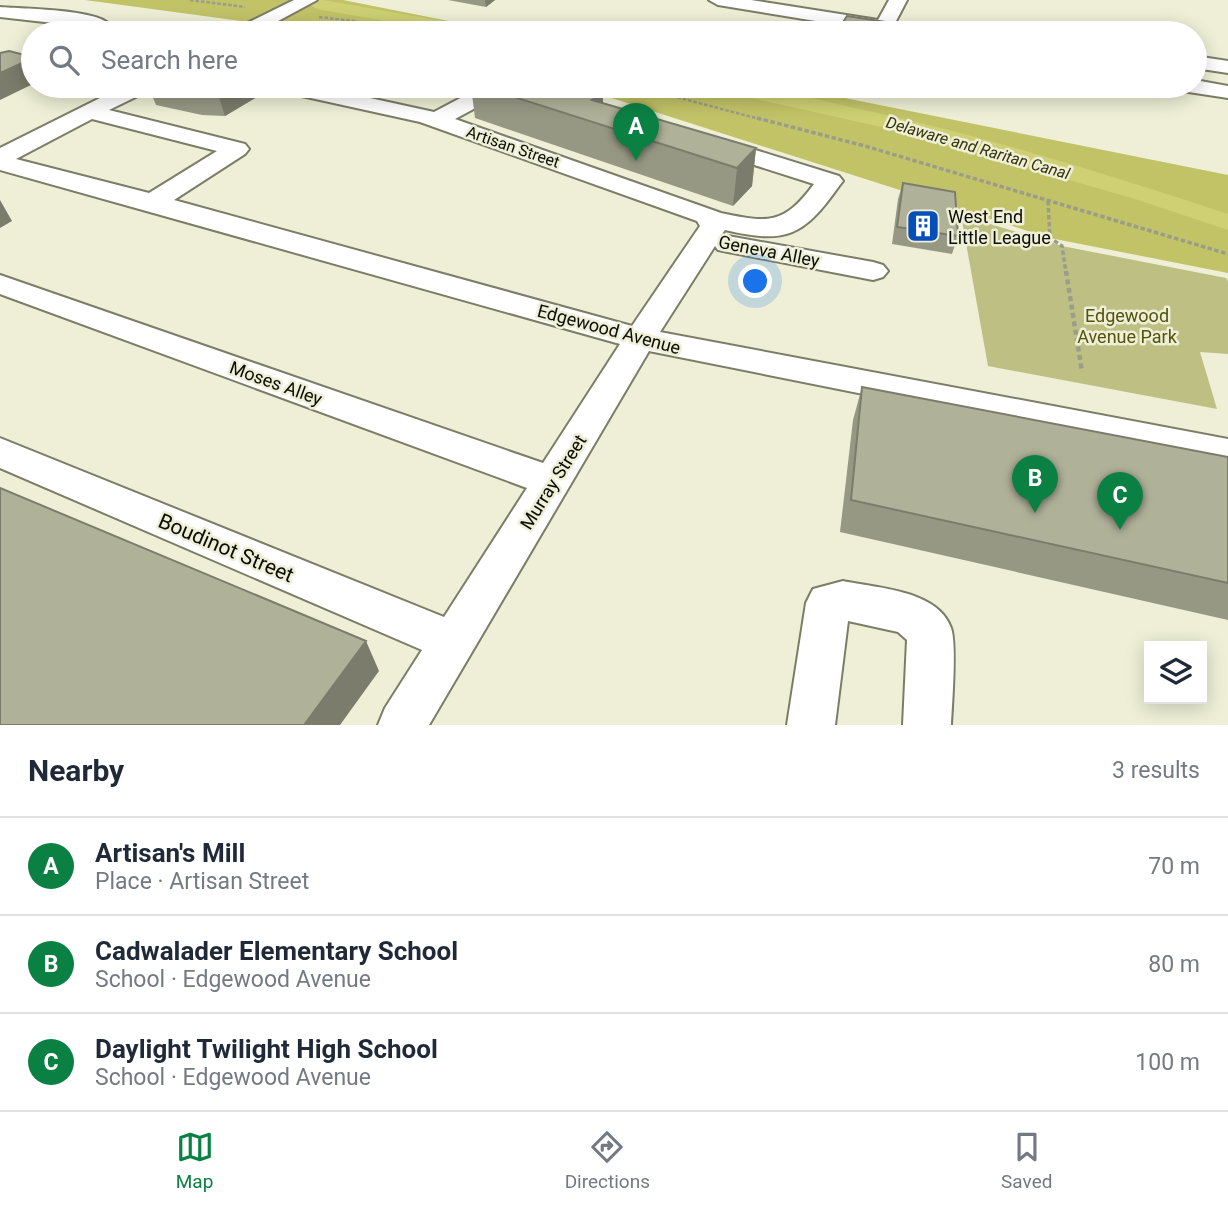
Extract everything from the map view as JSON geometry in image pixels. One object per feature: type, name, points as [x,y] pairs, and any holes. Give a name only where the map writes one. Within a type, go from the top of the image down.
[{"type":"street","points":[[718,0],[858,21]]},
{"type":"street","points":[[887,21],[898,0]]},
{"type":"street","points":[[266,21],[289,9],[309,8]]},
{"type":"street","points":[[0,12],[81,21]]},
{"type":"street","points":[[799,21],[805,13]]},
{"type":"street","points":[[1207,64],[1228,67]]},
{"type":"street","points":[[1207,89],[1228,92]]},
{"type":"street","points":[[0,156],[116,98]]},
{"type":"street","name":"Artisan Street","points":[[346,98],[436,120],[636,190],[709,229]]},
{"type":"street","points":[[436,120],[477,98]]},
{"type":"street","points":[[89,112],[237,149],[153,202]]},
{"type":"street","points":[[687,136],[830,181],[800,220],[785,227],[762,230],[709,229]]},
{"type":"street","name":"Edgewood Avenue","points":[[0,162],[153,202],[639,339],[1228,453]]},
{"type":"street","name":"Geneva Alley","points":[[709,229],[873,271]]},
{"type":"street","name":"Murray Street","points":[[402,725],[709,229]]},
{"type":"street","name":"Moses Alley","points":[[0,284],[553,482]]},
{"type":"street","name":"Boudinot Street","points":[[0,452],[453,642]]},
{"type":"street","points":[[811,725],[828,603],[843,600],[910,615],[930,631],[926,725]]},
{"type":"path","points":[[190,0],[253,9]]},
{"type":"path","points":[[309,8],[354,21]]},
{"type":"path","points":[[681,98],[865,146],[1228,254]]},
{"type":"path","points":[[1048,201],[1050,238],[1062,246],[1082,372]]},
{"type":"green space","name":"Edgewood Avenue Park","points":[[961,215],[1062,246],[1226,278],[1228,354],[1200,352],[1217,409],[988,366]]},
{"type":"shaded area","points":[[85,0],[343,0],[449,21],[242,21]]},
{"type":"shaded area","points":[[612,98],[845,98],[1228,175],[1228,273],[1050,238]]},
{"type":"building","points":[[847,16],[880,21],[844,21]]},
{"type":"building","points":[[9,51],[21,54],[21,63],[0,73],[0,53]]},
{"type":"building","points":[[518,98],[596,98],[592,100],[756,148],[737,168]]},
{"type":"building","points":[[903,183],[955,192],[958,236],[897,227]]},
{"type":"building","points":[[862,387],[1228,457],[1228,583],[851,500]]},
{"type":"building","points":[[0,488],[366,641],[304,725],[0,725]]},
{"type":"waterway","name":"Delaware and Raritan Canal","points":[[317,4],[414,21]]},
{"type":"waterway","name":"Delaware and Raritan Canal","points":[[780,98],[904,125],[1144,194],[1228,222]]},
{"type":"place","name":"Artisan's Mill","points":[[636,161]]},
{"type":"place","name":"West End Little League","points":[[923,226]]},
{"type":"place","name":"Cadwalader Elementary School","points":[[1035,513]]},
{"type":"place","name":"Daylight Twilight High School","points":[[1120,530]]}]
